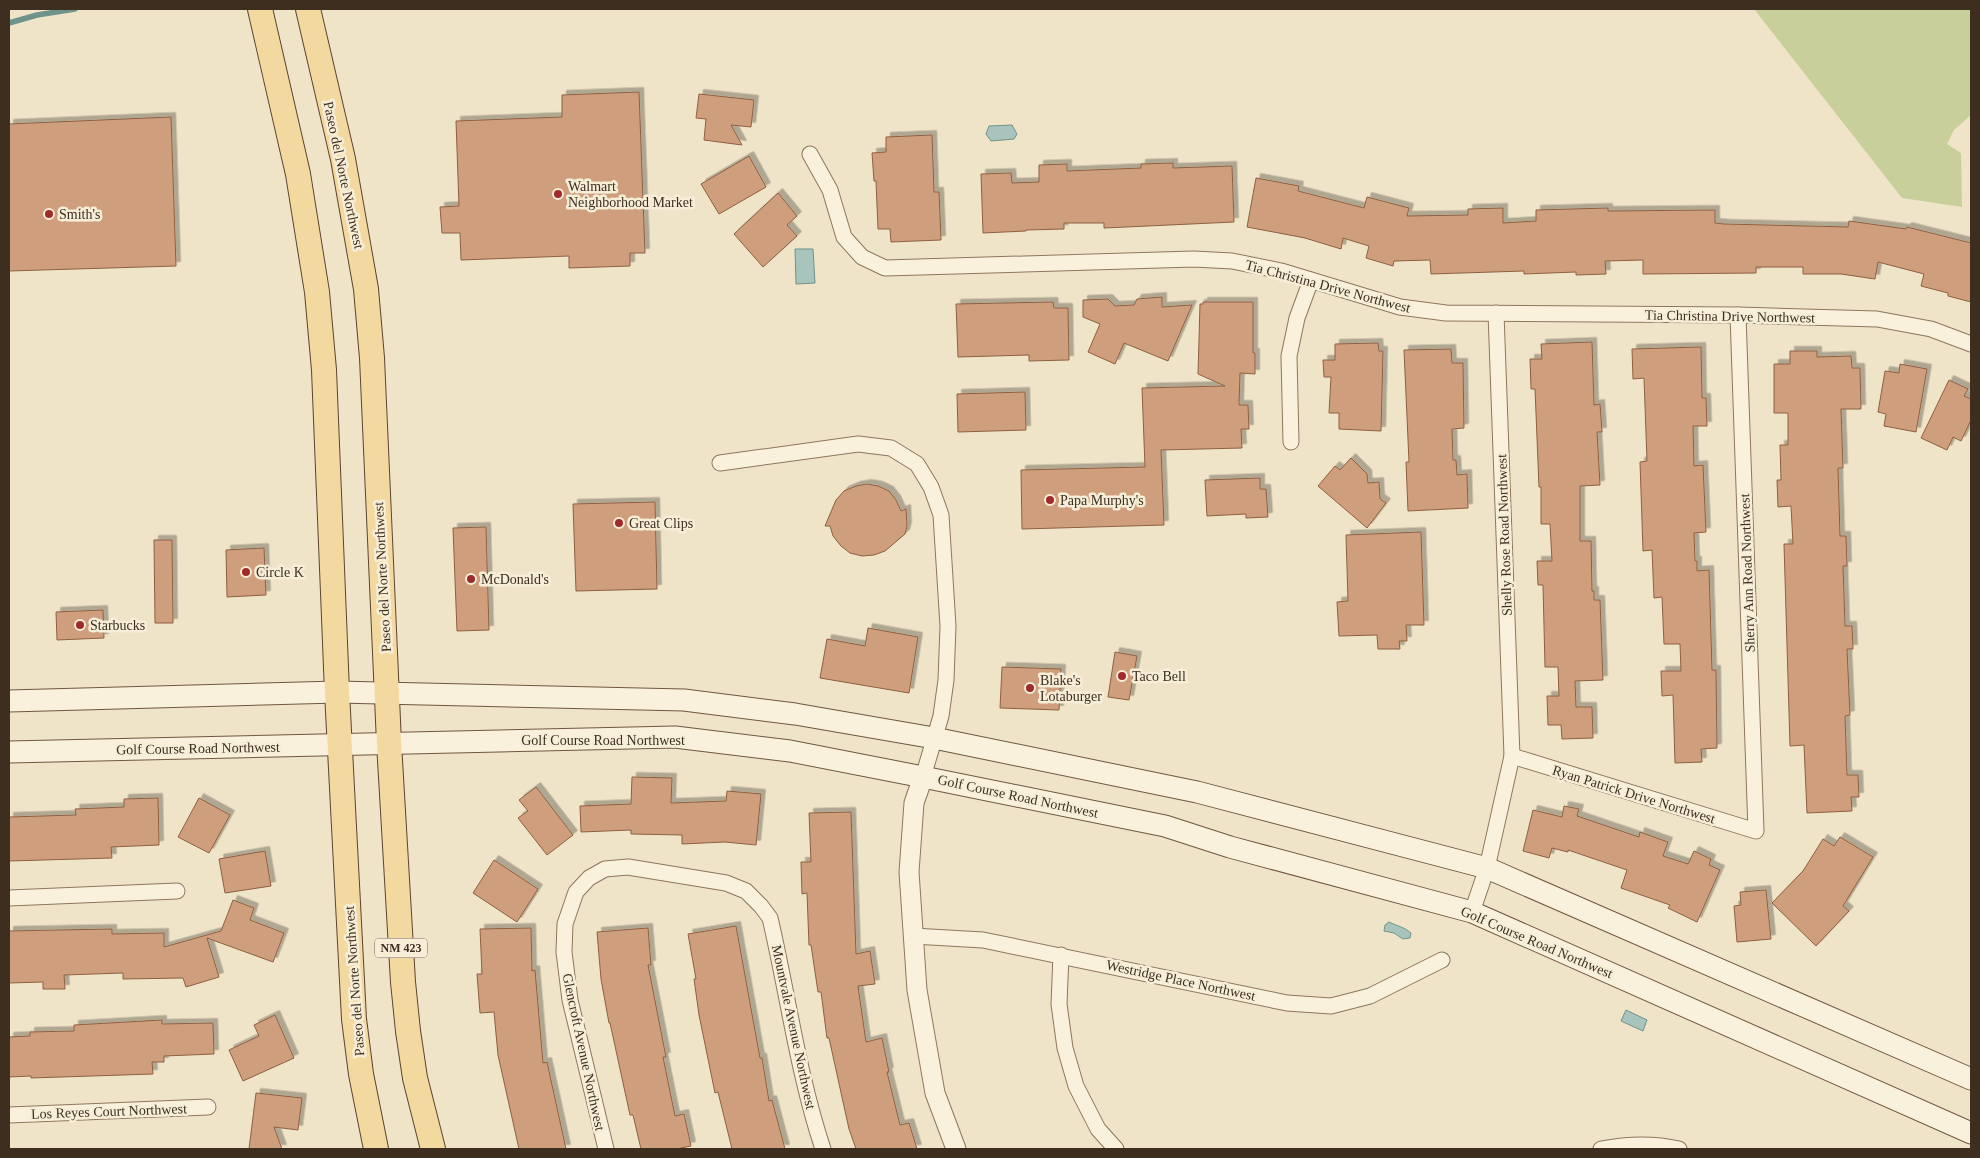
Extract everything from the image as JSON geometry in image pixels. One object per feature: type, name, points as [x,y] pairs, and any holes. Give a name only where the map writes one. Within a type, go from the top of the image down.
[{"type":"main road","name":"Paseo del Norte Northwest","points":[[260,9],[298,174],[317,292],[324,370],[337,692],[354,1019],[361,1074],[376,1149]]},
{"type":"main road","name":"Paseo del Norte Northwest","points":[[308,9],[343,159],[366,289],[372,358],[389,743],[403,982],[415,1078],[433,1149]]},
{"type":"main road","points":[[9,701],[337,692],[684,700],[795,714],[934,738],[1197,792],[1487,868],[1971,1079]]},
{"type":"main road","name":"Golf Course Road Northwest","points":[[9,752],[675,737],[790,751],[1165,826],[1230,847],[1472,912],[1971,1132]]},
{"type":"street","name":"Tia Christina Drive Northwest","points":[[810,154],[830,190],[844,237],[862,257],[885,268],[1194,259],[1232,261],[1281,271],[1400,307],[1446,313],[1738,315],[1877,319],[1931,329],[1971,344]]},
{"type":"street","points":[[1291,442],[1289,356],[1297,318],[1311,280]]},
{"type":"street","name":"Shelly Rose Road Northwest","points":[[1496,313],[1512,756]]},
{"type":"street","name":"Sherry Ann Road Northwest","points":[[1738,315],[1756,831]]},
{"type":"street","points":[[720,463],[858,444],[892,448],[917,464],[931,487],[941,515],[948,602],[946,680],[941,716],[914,803],[909,872],[917,990],[935,1093],[956,1149]]},
{"type":"street","points":[[1472,912],[1487,868],[1512,756]]},
{"type":"street","name":"Ryan Patrick Drive Northwest","points":[[1512,756],[1756,831]]},
{"type":"street","name":"Glencroft Avenue Northwest","points":[[606,1149],[570,1000],[564,952],[565,924],[576,892],[589,878],[605,870],[628,868],[726,883],[746,891],[762,906]]},
{"type":"street","points":[[9,898],[177,891]]},
{"type":"street","name":"Mountvale Avenue Northwest","points":[[762,906],[770,918],[802,1073],[814,1123],[823,1149]]},
{"type":"street","name":"Westridge Place Northwest","points":[[913,936],[983,940],[1287,1003],[1331,1006],[1370,996],[1442,960]]},
{"type":"street","points":[[1061,955],[1059,1004],[1065,1048],[1076,1086],[1098,1129],[1116,1149]]},
{"type":"street","name":"Los Reyes Court Northwest","points":[[9,1115],[208,1107]]},
{"type":"street","points":[[1601,1149],[1660,1144],[1679,1149]]},
{"type":"green space","points":[[1754,9],[1971,9],[1971,115],[1954,130],[1947,144],[1961,153],[1962,207],[1902,198]]},
{"type":"water","points":[[1012,125],[1017,134],[1014,139],[991,141],[986,134],[989,126]]},
{"type":"water","points":[[795,249],[813,249],[815,283],[796,284]]},
{"type":"water","points":[[1389,922],[1411,933],[1410,938],[1403,939],[1394,933],[1384,931],[1385,925]]},
{"type":"water","points":[[1626,1010],[1647,1020],[1643,1031],[1621,1021]]},
{"type":"building","points":[[639,92],[645,253],[630,253],[630,266],[569,268],[569,256],[461,260],[460,233],[442,233],[440,207],[459,206],[456,121],[562,117],[562,95]]},
{"type":"building","points":[[699,94],[754,100],[751,127],[731,125],[742,145],[704,140],[706,119],[696,118]]},
{"type":"building","points":[[171,117],[176,266],[9,271],[9,124]]},
{"type":"building","points":[[932,135],[934,192],[939,192],[941,240],[891,242],[890,229],[878,229],[876,181],[874,181],[872,153],[886,152],[886,137]]},
{"type":"building","points":[[749,156],[766,187],[719,214],[701,184]]},
{"type":"building","points":[[1173,163],[1173,168],[1232,166],[1234,222],[1104,228],[1104,223],[1064,223],[1064,229],[983,233],[981,174],[1011,173],[1012,183],[1039,182],[1039,165],[1067,164],[1067,171],[1141,168],[1141,164]]},
{"type":"building","points":[[1256,178],[1299,186],[1298,191],[1364,208],[1367,197],[1409,208],[1407,216],[1468,215],[1468,209],[1503,208],[1503,223],[1536,221],[1536,210],[1608,208],[1608,211],[1715,210],[1715,223],[1724,224],[1848,227],[1849,221],[1906,229],[1907,227],[1971,243],[1971,302],[1948,296],[1948,293],[1921,286],[1924,274],[1878,262],[1875,279],[1841,274],[1803,274],[1803,267],[1756,267],[1756,273],[1643,274],[1643,260],[1605,261],[1606,274],[1576,275],[1576,272],[1524,274],[1524,271],[1431,274],[1430,260],[1394,261],[1393,266],[1366,258],[1369,246],[1343,238],[1341,249],[1305,238],[1247,227]]},
{"type":"building","points":[[778,193],[797,216],[787,225],[797,236],[763,267],[734,234]]},
{"type":"building","points":[[1162,297],[1162,307],[1192,305],[1168,361],[1124,343],[1115,364],[1088,352],[1100,324],[1083,317],[1083,300],[1108,299],[1115,306],[1134,305],[1137,299]]},
{"type":"building","points":[[1053,302],[1054,308],[1068,308],[1069,360],[1029,361],[1029,355],[958,357],[956,304]]},
{"type":"building","points":[[1203,302],[1253,302],[1255,374],[1240,373],[1239,405],[1248,405],[1249,429],[1241,429],[1242,448],[1161,450],[1164,525],[1022,529],[1021,470],[1145,467],[1142,388],[1225,386],[1198,374],[1200,304],[1203,304]]},
{"type":"building","points":[[1592,342],[1594,405],[1600,404],[1602,432],[1597,432],[1600,485],[1580,486],[1580,541],[1591,541],[1592,591],[1594,591],[1594,600],[1600,600],[1603,680],[1575,681],[1576,707],[1592,707],[1593,738],[1562,739],[1561,725],[1548,725],[1547,696],[1559,696],[1558,667],[1545,667],[1543,585],[1538,585],[1537,561],[1552,561],[1550,524],[1541,524],[1541,487],[1539,487],[1535,389],[1531,389],[1530,359],[1542,359],[1541,344]]},
{"type":"building","points":[[1378,343],[1379,351],[1383,351],[1381,431],[1339,429],[1339,413],[1329,413],[1331,377],[1324,377],[1323,360],[1335,360],[1335,344]]},
{"type":"building","points":[[1701,347],[1702,398],[1706,398],[1707,426],[1693,426],[1694,466],[1703,465],[1706,532],[1694,533],[1695,561],[1697,561],[1697,571],[1709,570],[1712,670],[1716,670],[1717,748],[1701,749],[1702,762],[1675,763],[1673,695],[1662,696],[1661,671],[1681,671],[1680,644],[1664,644],[1662,597],[1654,598],[1652,550],[1643,551],[1640,462],[1647,461],[1644,378],[1633,379],[1632,349]]},
{"type":"building","points":[[1451,349],[1452,363],[1463,363],[1464,428],[1452,429],[1453,460],[1456,460],[1457,475],[1467,474],[1468,508],[1408,511],[1406,462],[1409,462],[1404,350]]},
{"type":"building","points":[[1790,351],[1817,351],[1817,357],[1851,356],[1852,368],[1860,368],[1861,409],[1841,409],[1843,468],[1838,468],[1840,536],[1846,536],[1847,566],[1843,566],[1845,626],[1852,626],[1853,649],[1847,649],[1850,715],[1845,716],[1847,775],[1858,775],[1859,797],[1851,797],[1852,811],[1807,813],[1804,745],[1790,746],[1784,544],[1793,544],[1791,506],[1778,507],[1777,480],[1781,480],[1780,445],[1788,445],[1788,413],[1774,413],[1774,364],[1790,364]]},
{"type":"building","points":[[1900,364],[1927,369],[1916,432],[1884,426],[1886,414],[1878,412],[1885,371],[1899,373]]},
{"type":"building","points":[[1949,380],[1968,389],[1964,396],[1971,399],[1971,420],[1961,441],[1953,437],[1947,450],[1921,438]]},
{"type":"building","points":[[1025,392],[1026,430],[958,432],[957,394]]},
{"type":"building","points":[[1351,458],[1367,474],[1368,483],[1379,482],[1380,499],[1386,503],[1367,528],[1318,486],[1335,466],[1340,470]]},
{"type":"building","points":[[1260,478],[1260,489],[1266,489],[1268,517],[1246,518],[1246,514],[1207,516],[1205,480]]},
{"type":"building","points":[[867,484],[889,491],[901,511],[906,509],[907,526],[905,534],[885,551],[874,555],[862,556],[850,553],[841,546],[833,536],[830,526],[825,526],[836,500],[844,491]]},
{"type":"building","points":[[655,502],[657,589],[576,591],[573,504]]},
{"type":"building","name":"McDonald's","points":[[486,527],[489,630],[457,631],[453,528]]},
{"type":"building","points":[[1421,532],[1424,625],[1406,625],[1407,641],[1399,641],[1400,649],[1378,649],[1377,635],[1339,636],[1337,602],[1348,601],[1346,535]]},
{"type":"building","points":[[154,540],[172,540],[173,623],[155,623]]},
{"type":"building","name":"Circle K","points":[[264,548],[266,595],[227,597],[226,550]]},
{"type":"building","name":"Starbucks","points":[[103,610],[104,638],[57,640],[56,612]]},
{"type":"building","points":[[868,628],[918,637],[909,693],[820,678],[827,639],[865,646]]},
{"type":"building","name":"Taco Bell","points":[[1115,652],[1137,656],[1129,700],[1108,697]]},
{"type":"building","name":"Blake's Lotaburger","points":[[1002,667],[1061,669],[1059,710],[1000,708]]},
{"type":"building","points":[[632,777],[672,778],[671,803],[726,801],[727,791],[761,794],[756,845],[725,842],[682,844],[682,835],[631,834],[631,830],[581,832],[580,806],[631,804]]},
{"type":"building","points":[[536,787],[573,835],[547,855],[518,818],[528,811],[519,800]]},
{"type":"building","points":[[158,798],[159,845],[111,847],[112,858],[9,861],[9,817],[76,815],[75,809],[124,807],[124,799]]},
{"type":"building","points":[[199,798],[230,815],[209,853],[178,837]]},
{"type":"building","points":[[1564,806],[1579,809],[1577,816],[1639,837],[1640,832],[1668,842],[1663,856],[1688,864],[1694,851],[1711,859],[1709,865],[1720,870],[1697,922],[1668,908],[1670,905],[1621,888],[1627,870],[1568,850],[1568,852],[1552,848],[1549,858],[1523,851],[1533,810],[1562,817]]},
{"type":"building","points":[[851,812],[856,954],[870,951],[875,984],[858,986],[866,1042],[882,1038],[889,1072],[887,1072],[900,1125],[909,1123],[917,1149],[856,1149],[849,1129],[829,1038],[827,1038],[821,992],[818,992],[811,945],[809,945],[807,893],[802,894],[801,862],[811,862],[809,813]]},
{"type":"building","points":[[1840,837],[1873,857],[1843,906],[1849,911],[1816,946],[1772,903],[1803,871],[1823,839],[1834,846]]},
{"type":"building","points":[[265,851],[271,886],[225,893],[219,859]]},
{"type":"building","points":[[494,860],[538,889],[517,922],[473,893]]},
{"type":"building","points":[[1766,890],[1771,939],[1737,942],[1734,906],[1741,905],[1740,892]]},
{"type":"building","points":[[233,900],[254,908],[250,920],[284,933],[273,962],[207,938],[219,977],[186,987],[183,978],[123,979],[123,973],[64,975],[65,989],[43,989],[43,982],[9,983],[9,931],[112,929],[112,934],[164,933],[164,947],[221,931]]},
{"type":"building","points":[[736,926],[769,1101],[772,1100],[785,1149],[732,1149],[718,1092],[715,1093],[699,1015],[694,979],[696,979],[688,934]]},
{"type":"building","points":[[531,928],[532,971],[535,970],[543,1063],[547,1062],[566,1149],[519,1149],[498,1055],[494,1012],[480,1013],[477,974],[482,974],[480,929]]},
{"type":"building","points":[[648,928],[651,965],[648,965],[666,1057],[663,1057],[675,1116],[684,1114],[691,1146],[676,1149],[641,1149],[633,1115],[630,1115],[601,979],[597,932]]},
{"type":"building","points":[[275,1015],[294,1058],[243,1081],[229,1050],[259,1036],[254,1025]]},
{"type":"building","points":[[162,1020],[162,1024],[213,1023],[214,1054],[164,1056],[164,1062],[152,1062],[153,1074],[9,1077],[9,1037],[30,1036],[30,1032],[74,1031],[74,1025]]},
{"type":"building","points":[[256,1093],[302,1098],[298,1130],[274,1127],[282,1149],[249,1149]]},
{"type":"waterway","points":[[9,23],[37,15],[75,9]]},
{"type":"place","name":"Walmart Neighborhood Market","points":[[558,194]]},
{"type":"place","name":"Smith's","points":[[49,214]]},
{"type":"place","name":"Papa Murphy's","points":[[1050,500]]},
{"type":"place","name":"Great Clips","points":[[619,523]]},
{"type":"place","name":"Circle K","points":[[246,572]]},
{"type":"place","name":"McDonald's","points":[[471,579]]},
{"type":"place","name":"Starbucks","points":[[80,625]]},
{"type":"place","name":"Taco Bell","points":[[1122,676]]},
{"type":"place","name":"Blake's Lotaburger","points":[[1030,688]]}]
